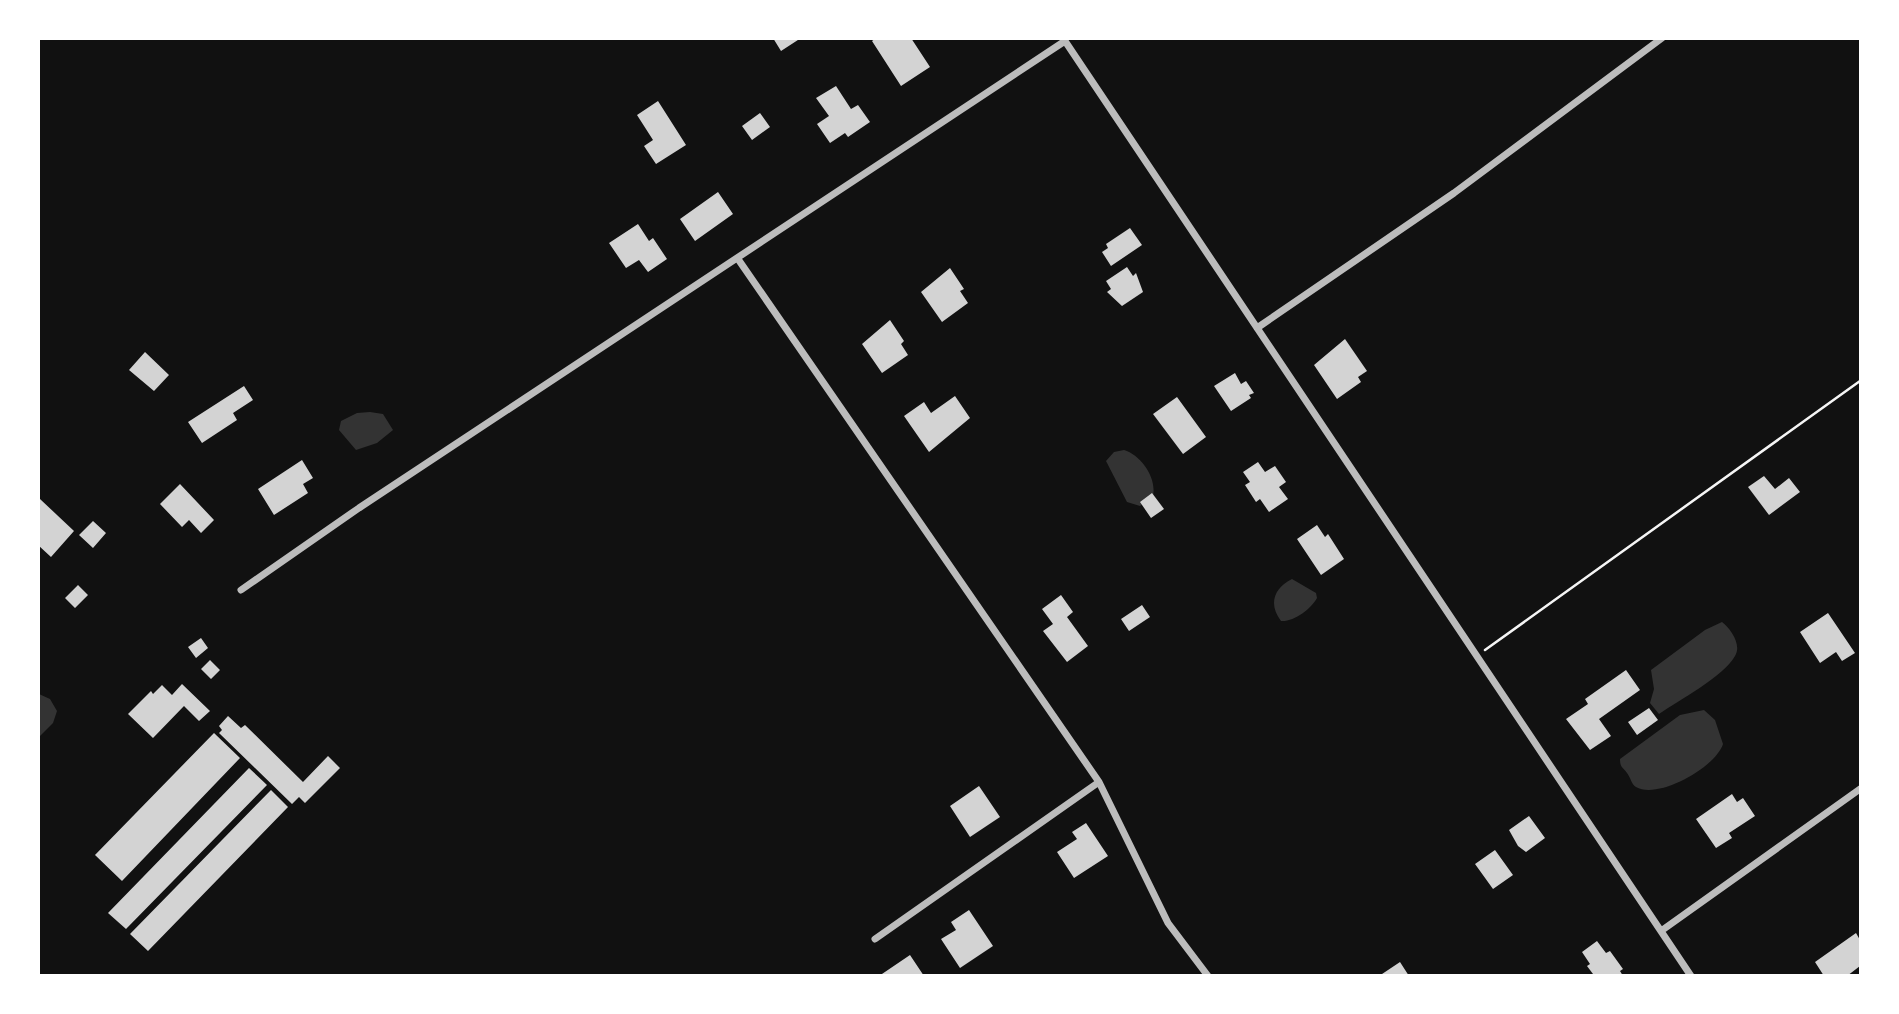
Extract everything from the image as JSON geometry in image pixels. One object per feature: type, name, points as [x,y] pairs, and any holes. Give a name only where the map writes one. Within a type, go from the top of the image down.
[{"type":"street","points":[[1257,328],[1454,193],[1662,38]]},
{"type":"street","points":[[240,590],[359,508],[738,259],[1064,40],[1690,975]]},
{"type":"street","points":[[738,259],[1099,782],[1112,804],[1146,883],[1163,913],[1208,975]]},
{"type":"street","points":[[875,939],[1099,782]]},
{"type":"street","points":[[1661,931],[1860,789]]},
{"type":"path","points":[[1476,656],[1860,381]]},
{"type":"shaded area","points":[[357,413],[383,414],[393,430],[377,443],[356,450],[339,430],[341,421]]},
{"type":"shaded area","points":[[1124,450],[1142,462],[1153,482],[1153,496],[1140,506],[1127,502],[1106,461],[1114,452]]},
{"type":"shaded area","points":[[1292,579],[1316,593],[1317,598],[1302,614],[1281,621],[1275,609],[1275,597],[1281,587]]},
{"type":"shaded area","points":[[1722,622],[1736,642],[1735,656],[1711,680],[1659,714],[1650,703],[1654,689],[1651,670],[1705,630]]},
{"type":"shaded area","points":[[39,694],[50,699],[57,711],[53,723],[39,737]]},
{"type":"shaded area","points":[[1704,710],[1715,720],[1723,744],[1710,762],[1671,785],[1646,790],[1634,786],[1621,766],[1620,759],[1680,715]]},
{"type":"building","points":[[773,38],[801,38],[781,51]]},
{"type":"building","points":[[876,38],[911,38],[930,67],[901,86],[872,41]]},
{"type":"building","points":[[836,86],[851,109],[858,105],[870,122],[848,137],[845,133],[830,143],[817,124],[829,116],[816,98]]},
{"type":"building","points":[[658,101],[686,145],[656,164],[644,146],[653,140],[637,115]]},
{"type":"building","points":[[760,113],[770,127],[752,140],[742,126]]},
{"type":"building","points":[[718,192],[733,214],[695,241],[680,219]]},
{"type":"building","points":[[638,224],[649,241],[653,238],[667,259],[648,272],[639,260],[626,268],[609,243]]},
{"type":"building","points":[[1130,228],[1142,245],[1111,266],[1102,252],[1108,248],[1106,244]]},
{"type":"building","points":[[1127,267],[1133,276],[1136,273],[1143,292],[1122,306],[1107,292],[1111,289],[1106,281]]},
{"type":"building","points":[[950,268],[964,289],[960,291],[968,303],[942,322],[921,292]]},
{"type":"building","points":[[890,320],[904,341],[901,344],[908,355],[882,373],[862,344]]},
{"type":"building","points":[[1345,339],[1367,371],[1358,377],[1361,382],[1337,399],[1314,365]]},
{"type":"building","points":[[145,352],[169,375],[154,391],[129,370]]},
{"type":"building","points":[[1235,373],[1241,384],[1246,381],[1254,393],[1231,411],[1214,386]]},
{"type":"building","points":[[244,386],[253,400],[233,413],[237,420],[202,443],[188,422]]},
{"type":"building","points":[[955,396],[970,418],[929,452],[904,416],[924,402],[931,413]]},
{"type":"building","points":[[1177,397],[1206,437],[1183,454],[1153,414]]},
{"type":"building","points":[[302,460],[313,478],[303,484],[308,493],[274,515],[258,489]]},
{"type":"building","points":[[1258,462],[1265,472],[1275,466],[1286,482],[1279,487],[1288,499],[1269,512],[1260,499],[1256,502],[1245,485],[1250,482],[1243,472]]},
{"type":"building","points":[[1764,476],[1775,489],[1789,478],[1800,492],[1769,515],[1748,487]]},
{"type":"building","points":[[180,484],[214,520],[201,533],[189,520],[182,527],[160,504]]},
{"type":"building","points":[[1152,493],[1164,509],[1151,518],[1140,502]]},
{"type":"building","points":[[40,499],[74,531],[51,557],[38,545]]},
{"type":"building","points":[[93,521],[106,533],[93,548],[79,535]]},
{"type":"building","points":[[1317,525],[1325,537],[1328,534],[1344,559],[1321,575],[1297,539]]},
{"type":"building","points":[[78,585],[88,595],[75,608],[65,598]]},
{"type":"building","points":[[1061,595],[1073,612],[1067,617],[1088,646],[1067,662],[1043,631],[1053,624],[1042,609]]},
{"type":"building","points":[[1142,605],[1150,617],[1129,631],[1121,619]]},
{"type":"building","points":[[1828,613],[1855,653],[1842,661],[1836,652],[1820,663],[1800,632]]},
{"type":"building","points":[[201,638],[208,648],[196,658],[188,647]]},
{"type":"building","points":[[210,660],[220,670],[211,679],[201,669]]},
{"type":"building","points":[[1626,670],[1640,690],[1599,719],[1611,736],[1590,750],[1566,719],[1588,704],[1585,699]]},
{"type":"building","points":[[182,684],[210,711],[199,721],[184,706],[153,738],[128,714],[151,691],[153,694],[162,685],[172,695]]},
{"type":"building","points":[[1649,708],[1658,720],[1637,735],[1628,722]]},
{"type":"building","points":[[228,716],[241,728],[245,725],[303,782],[328,756],[340,768],[305,803],[299,797],[292,804],[219,733],[222,730],[219,726]]},
{"type":"building","points":[[214,733],[240,758],[122,881],[95,855]]},
{"type":"building","points":[[249,768],[267,785],[126,929],[108,913]]},
{"type":"building","points":[[979,786],[1000,817],[970,837],[950,806]]},
{"type":"building","points":[[271,790],[288,807],[148,951],[130,934]]},
{"type":"building","points":[[1732,794],[1737,802],[1743,798],[1755,816],[1729,833],[1732,838],[1716,848],[1696,819]]},
{"type":"building","points":[[1529,816],[1545,838],[1526,852],[1518,846],[1509,830]]},
{"type":"building","points":[[1086,823],[1108,856],[1074,878],[1057,852],[1077,839],[1072,832]]},
{"type":"building","points":[[1495,850],[1513,875],[1493,889],[1475,864]]},
{"type":"building","points":[[969,910],[993,946],[960,968],[941,939],[956,930],[951,922]]},
{"type":"building","points":[[1856,933],[1860,940],[1860,966],[1847,976],[1824,976],[1815,962]]},
{"type":"building","points":[[1597,941],[1606,953],[1610,951],[1623,969],[1620,971],[1623,976],[1590,976],[1593,974],[1587,966],[1590,964],[1582,952]]},
{"type":"building","points":[[910,955],[924,976],[879,976]]},
{"type":"building","points":[[1400,962],[1409,976],[1379,976]]}]
